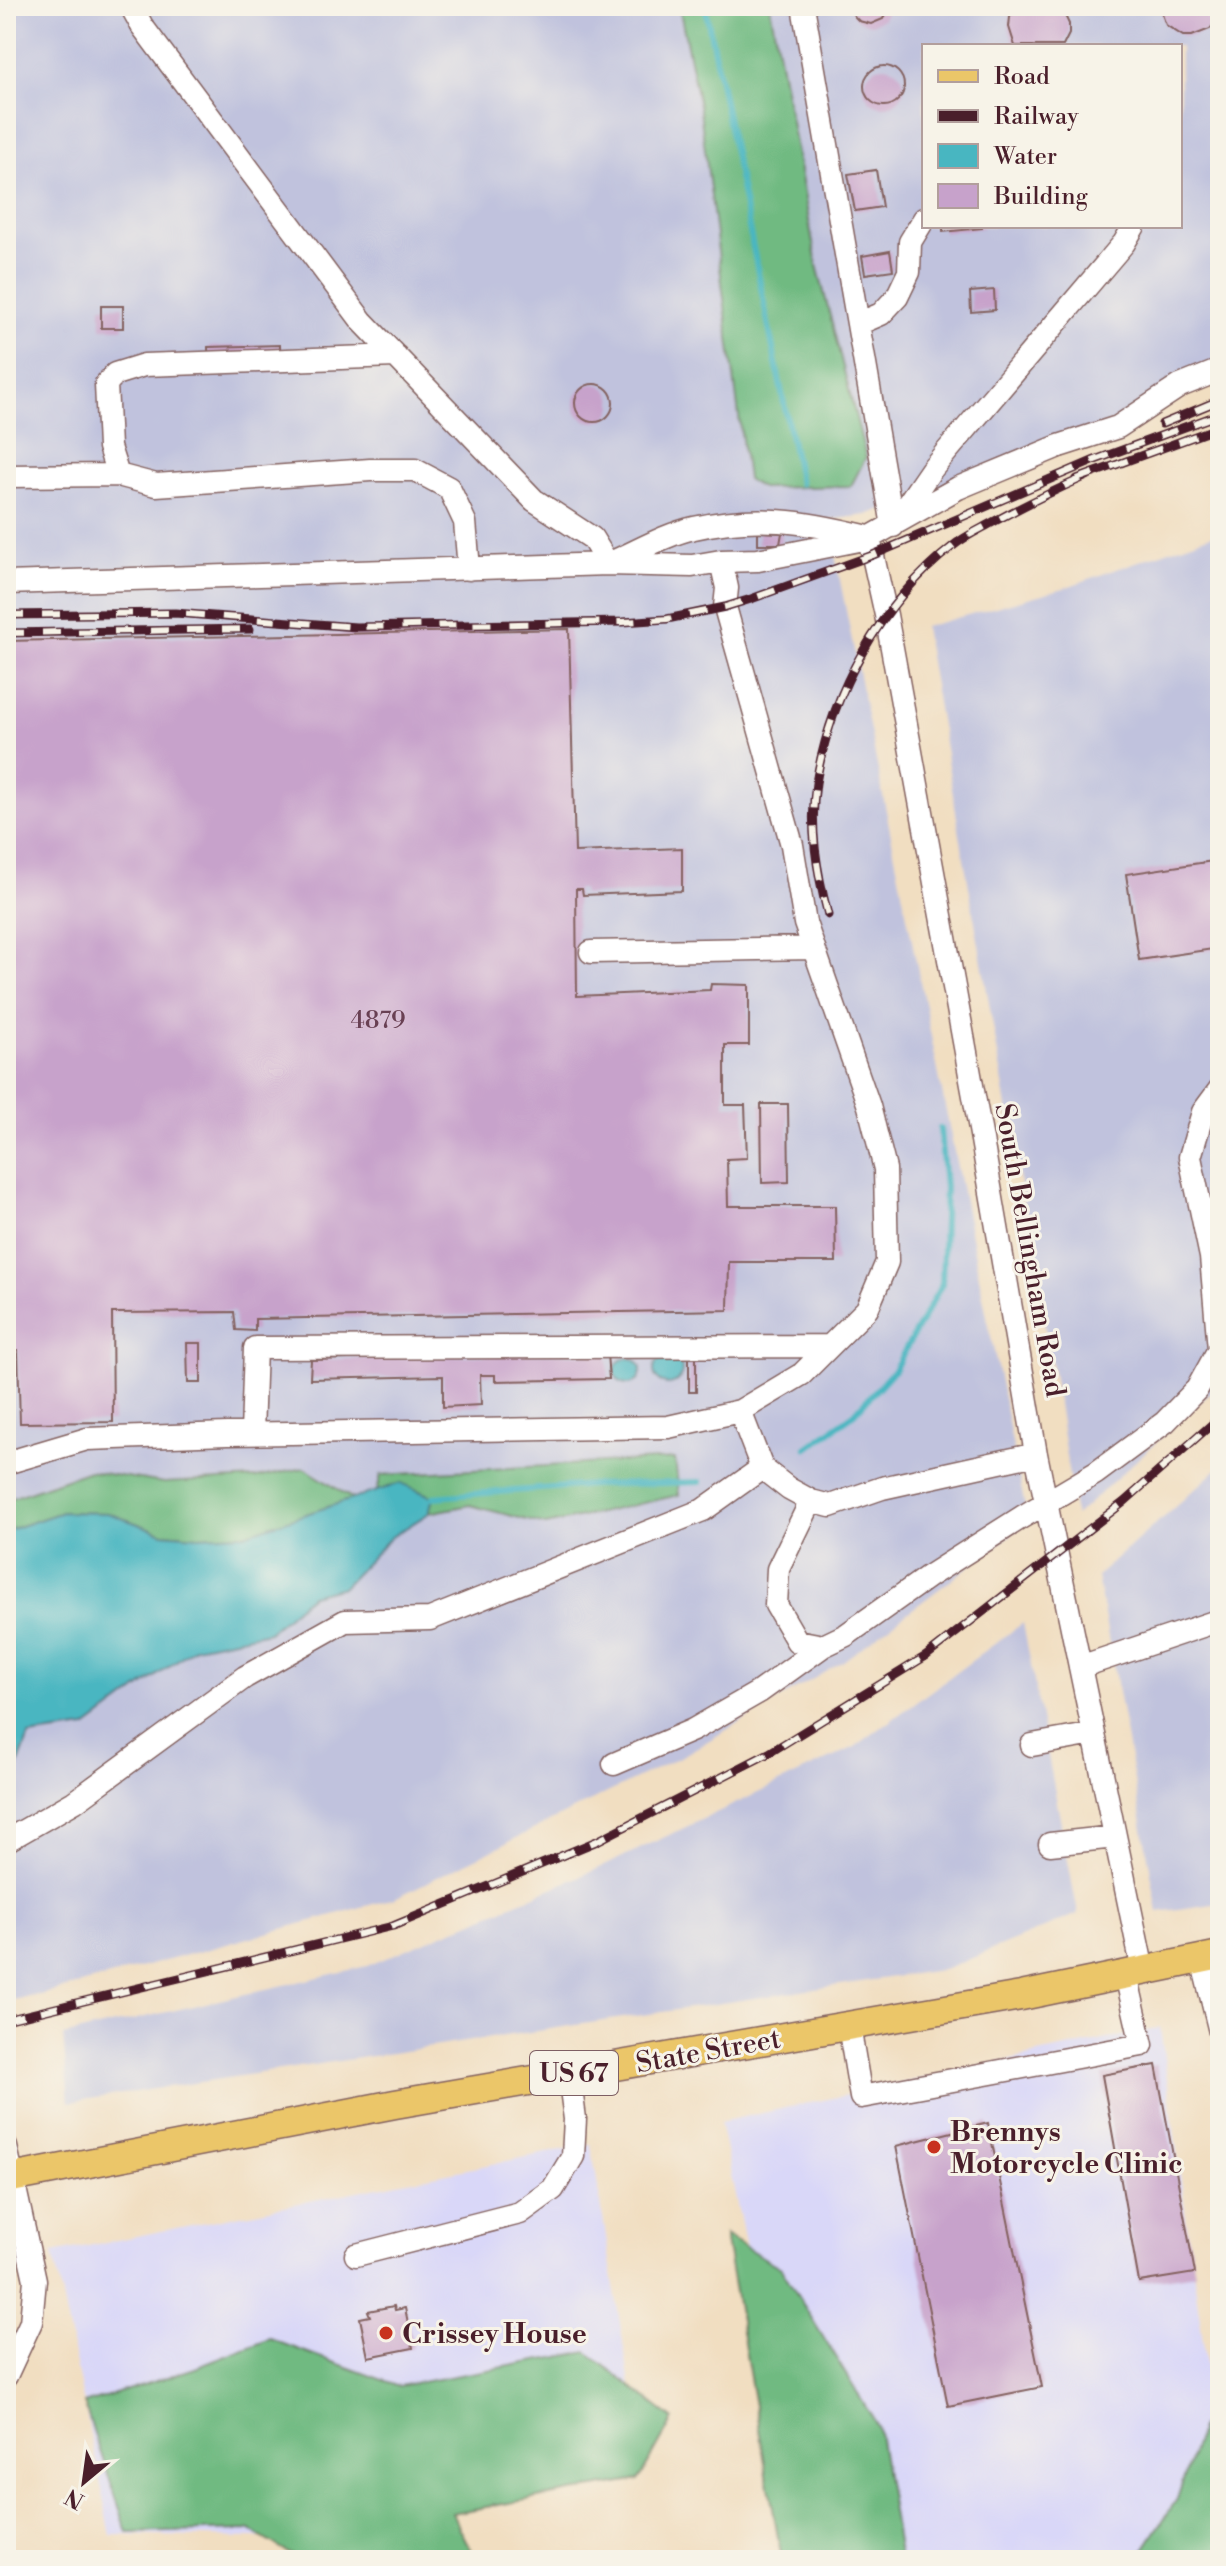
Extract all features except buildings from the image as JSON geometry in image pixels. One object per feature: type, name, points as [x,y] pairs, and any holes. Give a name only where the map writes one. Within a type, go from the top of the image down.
[{"type":"main road","name":"State Street","points":[[10,2178],[395,2104],[1021,1996],[1211,1957]]},
{"type":"street","points":[[131,6],[142,26],[362,321],[534,500],[592,538],[608,564]]},
{"type":"street","points":[[803,6],[893,526]]},
{"type":"street","points":[[858,324],[881,314],[897,297],[909,272],[910,242],[922,222]]},
{"type":"street","points":[[893,526],[931,470],[1124,243],[1133,228]]},
{"type":"street","points":[[118,475],[109,447],[106,384],[115,374],[144,365],[396,356]]},
{"type":"street","points":[[6,583],[608,564],[692,566],[758,560],[869,538],[958,488],[1059,446],[1118,427],[1180,386],[1220,370]]},
{"type":"street","points":[[6,476],[118,475],[156,485],[370,470],[415,470],[449,488],[465,522],[469,569]]},
{"type":"street","points":[[608,564],[691,528],[759,519],[818,525],[869,538]]},
{"type":"street","name":"South Bellingham Road","points":[[849,2026],[861,2097],[1142,2045],[1115,1837],[1036,1454],[889,631],[869,538]]},
{"type":"street","points":[[6,1463],[87,1439],[252,1433],[668,1427],[740,1411],[802,1374],[867,1309],[887,1262],[885,1169],[869,1106],[805,923],[792,845],[725,607],[727,588],[721,561]]},
{"type":"street","points":[[591,952],[814,948]]},
{"type":"street","points":[[614,1764],[706,1722],[759,1692],[929,1576],[1096,1473],[1165,1422],[1197,1389],[1219,1349],[1211,1257],[1190,1157],[1203,1112],[1220,1089]]},
{"type":"street","points":[[252,1433],[255,1348],[830,1346]]},
{"type":"street","points":[[740,1411],[762,1468],[789,1489],[811,1501],[830,1506],[882,1488],[1036,1454]]},
{"type":"street","points":[[6,1841],[74,1802],[245,1677],[345,1621],[430,1619],[703,1510],[762,1468]]},
{"type":"street","points":[[811,1501],[778,1569],[776,1605],[797,1641],[823,1646]]},
{"type":"street","points":[[1080,1667],[1220,1620]]},
{"type":"street","points":[[1032,1745],[1094,1734]]},
{"type":"street","points":[[1050,1844],[1115,1837]]},
{"type":"street","points":[[1211,1957],[1220,2032]]},
{"type":"street","points":[[356,2255],[520,2213],[553,2189],[573,2156],[575,2119],[569,2074]]},
{"type":"street","points":[[6,2147],[10,2178],[35,2280],[31,2322],[6,2376]]},
{"type":"shaded area","points":[[6,6],[1220,6],[1220,382],[867,515],[828,520],[1028,1522],[842,1662],[684,1755],[395,1898],[41,1995],[6,2001]]},
{"type":"shaded area","points":[[1220,532],[1220,1384],[1075,1516],[924,627],[1064,588]]},
{"type":"shaded area","points":[[1220,1467],[1220,1903],[1158,1912],[1097,1576]]},
{"type":"shaded area","points":[[1023,1623],[1078,1914],[946,1969],[69,2102],[63,2036],[367,1966],[595,1870],[855,1747]]},
{"type":"shaded area","points":[[1160,2028],[1220,2466],[1220,2560],[853,2560],[789,2455],[720,2122]]},
{"type":"shaded area","points":[[591,2144],[640,2447],[428,2470],[447,2542],[111,2535],[53,2253]]},
{"type":"green space","points":[[679,6],[770,6],[817,265],[866,457],[851,486],[761,488],[747,479],[700,110]]},
{"type":"green space","points":[[675,1459],[679,1495],[546,1525],[470,1505],[429,1513],[432,1497],[377,1491],[381,1475]]},
{"type":"green space","points":[[304,1468],[353,1499],[245,1534],[198,1536],[163,1533],[108,1513],[62,1512],[6,1531],[6,1500],[89,1471],[164,1483],[256,1478]]},
{"type":"green space","points":[[725,2235],[781,2268],[878,2427],[900,2560],[782,2560]]},
{"type":"green space","points":[[270,2339],[399,2386],[587,2352],[673,2419],[639,2480],[452,2513],[476,2560],[300,2560],[249,2530],[128,2533],[84,2404],[195,2368]]},
{"type":"green space","points":[[1201,2426],[1220,2451],[1220,2560],[1137,2560],[1177,2499]]},
{"type":"water","points":[[668,1356],[678,1360],[682,1370],[678,1380],[668,1384],[658,1380],[654,1370],[658,1360]]},
{"type":"water","points":[[628,1358],[638,1361],[641,1371],[638,1381],[628,1384],[618,1381],[615,1371],[618,1361]]},
{"type":"water","points":[[401,1483],[433,1497],[429,1513],[390,1538],[343,1587],[311,1595],[269,1632],[195,1647],[86,1728],[29,1736],[6,1792],[6,1531],[62,1512],[108,1513],[163,1533],[198,1536],[245,1534]]},
{"type":"waterway","points":[[705,6],[800,484]]},
{"type":"waterway","points":[[807,1448],[854,1414],[894,1370],[942,1284],[945,1187],[940,1129]]},
{"type":"waterway","points":[[433,1497],[593,1485],[700,1482]]},
{"type":"railway","points":[[1162,424],[1220,400]]},
{"type":"railway","points":[[6,615],[175,613],[356,627],[667,619],[751,599],[873,555],[1095,460],[1220,414]]},
{"type":"railway","points":[[1077,479],[1220,427]]},
{"type":"railway","points":[[828,915],[815,849],[813,816],[816,783],[833,716],[863,652],[903,594],[953,546],[1006,515],[1087,476]]},
{"type":"railway","points":[[6,633],[250,629]]},
{"type":"railway","points":[[6,2020],[393,1926],[597,1841],[769,1753],[926,1656],[1124,1502],[1220,1417]]},
{"type":"place","name":"Brennys Motorcycle Clinic","points":[[934,2147]]},
{"type":"place","name":"Crissey House","points":[[386,2333]]}]
